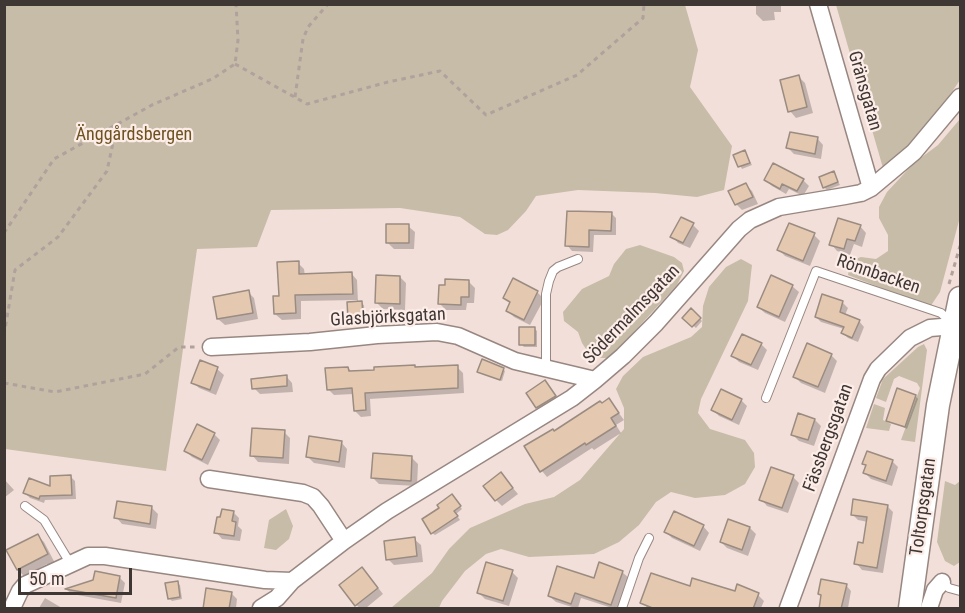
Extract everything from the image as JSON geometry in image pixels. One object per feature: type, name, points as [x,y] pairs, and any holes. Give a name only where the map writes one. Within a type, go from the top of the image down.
[{"type":"street","name":"Gränsgatan","points":[[818,4],[871,188]]},
{"type":"street","name":"Södermalmsgatan","points":[[261,609],[277,597],[292,581],[344,541],[417,491],[572,398],[595,380],[656,323],[738,229],[750,220],[778,207],[861,193],[871,188],[914,152],[960,97]]},
{"type":"street","name":"Toltorpsgatan","points":[[910,609],[938,405],[960,298]]},
{"type":"street","name":"Fässbergsgatan","points":[[788,609],[872,379],[878,369],[898,348],[920,332],[954,326]]},
{"type":"street","name":"Glasbjörksgatan","points":[[211,347],[437,332],[458,336],[515,361],[595,380]]},
{"type":"street","points":[[209,479],[303,493],[313,497],[344,541]]},
{"type":"street","points":[[12,609],[12,587],[30,582],[88,556],[105,556],[265,580],[292,581]]},
{"type":"street","points":[[929,609],[935,590],[942,582]]},
{"type":"lane","points":[[546,367],[546,294],[549,280],[553,271],[558,267],[566,262],[578,260]]},
{"type":"lane","name":"Rönnbacken","points":[[766,398],[816,271],[941,313],[954,326]]},
{"type":"lane","points":[[26,506],[44,520],[70,563]]},
{"type":"lane","points":[[622,609],[639,558],[649,538]]},
{"type":"lane","points":[[942,582],[949,588],[960,591]]},
{"type":"path","points":[[4,233],[54,159],[152,105],[212,79],[235,64],[238,40],[236,4]]},
{"type":"path","points":[[295,98],[303,39],[308,27],[328,4]]},
{"type":"path","points":[[235,64],[307,105],[388,82],[440,71],[486,115],[577,75],[643,18],[644,4]]},
{"type":"path","points":[[4,335],[15,270],[58,237],[107,171],[114,138],[108,129]]},
{"type":"path","points":[[4,383],[55,392],[146,374],[179,347],[211,347]]},
{"type":"green space","name":"Änggårdsbergen","points":[[5,4],[685,5],[698,50],[690,87],[732,146],[724,190],[697,197],[578,190],[536,196],[526,211],[508,230],[497,235],[485,234],[460,217],[400,208],[271,210],[257,247],[197,249],[166,471],[5,449]]},
{"type":"green space","points":[[836,5],[960,5],[960,80],[916,139],[883,168]]},
{"type":"green space","points":[[960,119],[960,217],[940,292],[930,307],[848,275],[850,261],[861,257],[876,259],[888,251],[888,235],[879,218],[879,207],[887,192],[914,163],[938,145]]},
{"type":"green space","points":[[640,245],[674,257],[682,263],[684,271],[677,285],[610,358],[592,358],[578,332],[564,321],[563,312],[582,289],[609,276],[614,264],[626,249]]},
{"type":"green space","points":[[741,259],[752,265],[748,301],[701,399],[698,413],[710,429],[745,440],[754,453],[755,467],[745,484],[725,495],[695,498],[671,492],[656,502],[639,525],[619,542],[594,554],[529,557],[501,549],[486,554],[465,571],[439,608],[391,608],[432,573],[449,549],[470,528],[525,504],[554,497],[580,480],[624,429],[624,408],[616,389],[623,376],[643,357],[691,337],[702,327],[703,306],[709,287],[726,267]]},
{"type":"green space","points":[[924,344],[927,350],[915,442],[901,440],[920,388],[917,383],[899,376],[894,379],[886,402],[876,398],[883,379]]},
{"type":"green space","points":[[874,404],[885,408],[883,420],[891,424],[889,431],[866,428]]},
{"type":"green space","points":[[945,481],[955,485],[960,481],[960,562],[954,566],[945,561],[937,542]]},
{"type":"green space","points":[[286,509],[293,526],[289,539],[276,550],[264,548],[269,520]]},
{"type":"building","points":[[799,75],[807,107],[788,112],[780,80]]},
{"type":"building","points":[[790,132],[818,137],[815,154],[786,148]]},
{"type":"building","points":[[745,150],[750,163],[738,167],[733,155]]},
{"type":"building","points":[[773,163],[804,179],[797,191],[782,184],[780,189],[764,180]]},
{"type":"building","points":[[834,171],[838,182],[823,188],[819,177]]},
{"type":"building","points":[[746,183],[753,197],[735,205],[728,191]]},
{"type":"building","points":[[567,211],[612,212],[611,231],[589,230],[589,247],[565,246]]},
{"type":"building","points":[[681,217],[694,223],[683,243],[670,237]]},
{"type":"building","points":[[838,218],[861,225],[855,241],[847,239],[844,249],[829,245]]},
{"type":"building","points":[[789,223],[815,233],[803,261],[777,250]]},
{"type":"building","points":[[386,224],[409,224],[409,243],[386,243]]},
{"type":"building","points":[[299,261],[299,274],[352,272],[353,294],[295,295],[296,313],[274,314],[273,296],[279,296],[277,262]]},
{"type":"building","points":[[376,275],[400,276],[400,304],[375,303]]},
{"type":"building","points":[[771,275],[793,285],[779,317],[757,307]]},
{"type":"building","points":[[513,278],[538,291],[524,320],[506,311],[510,302],[503,298]]},
{"type":"building","points":[[445,279],[469,280],[469,297],[461,297],[461,305],[438,304],[439,285],[445,285]]},
{"type":"building","points":[[249,290],[253,313],[217,319],[213,297]]},
{"type":"building","points":[[822,294],[843,301],[840,312],[860,320],[852,338],[841,333],[844,327],[815,317]]},
{"type":"building","points":[[362,301],[363,318],[348,318],[347,302]]},
{"type":"building","points":[[691,308],[701,318],[692,327],[682,318]]},
{"type":"building","points":[[519,327],[535,327],[535,345],[519,345]]},
{"type":"building","points":[[742,334],[762,343],[751,365],[731,356]]},
{"type":"building","points":[[807,343],[832,354],[818,387],[793,377]]},
{"type":"building","points":[[482,359],[504,368],[500,380],[477,372]]},
{"type":"building","points":[[200,360],[218,367],[210,390],[191,383]]},
{"type":"building","points":[[415,365],[415,367],[458,365],[458,388],[365,393],[366,410],[354,411],[352,388],[327,390],[325,368],[348,367],[349,371]]},
{"type":"building","points":[[287,375],[287,386],[252,389],[251,379]]},
{"type":"building","points":[[545,380],[556,396],[536,408],[526,393]]},
{"type":"building","points":[[897,388],[916,395],[905,427],[886,421]]},
{"type":"building","points":[[721,389],[742,399],[732,420],[711,410]]},
{"type":"building","points":[[609,398],[619,413],[611,418],[616,426],[540,472],[524,446],[553,429],[554,431],[600,401],[602,403]]},
{"type":"building","points":[[798,413],[815,419],[808,440],[791,435]]},
{"type":"building","points":[[197,424],[215,433],[202,460],[184,451]]},
{"type":"building","points":[[252,428],[285,430],[283,458],[250,456]]},
{"type":"building","points":[[309,436],[342,441],[339,462],[306,457]]},
{"type":"building","points":[[867,451],[893,460],[886,481],[863,473],[866,465],[862,464]]},
{"type":"building","points":[[373,453],[412,456],[411,481],[371,478]]},
{"type":"building","points":[[771,467],[794,475],[782,508],[759,500]]},
{"type":"building","points":[[501,472],[513,488],[495,501],[483,486]]},
{"type":"building","points":[[71,475],[72,495],[40,496],[39,499],[23,493],[29,478],[50,486],[50,476]]},
{"type":"building","points":[[452,494],[461,506],[454,511],[458,516],[431,534],[422,519],[439,508],[437,505]]},
{"type":"building","points":[[853,499],[888,505],[877,568],[854,564],[858,542],[863,543],[867,517],[851,515]]},
{"type":"building","points":[[117,501],[152,506],[150,524],[114,518]]},
{"type":"building","points":[[222,509],[234,511],[232,521],[236,522],[234,536],[214,533],[217,517],[220,517]]},
{"type":"building","points":[[674,511],[704,525],[694,546],[664,532]]},
{"type":"building","points":[[728,519],[750,527],[742,550],[720,542]]},
{"type":"building","points":[[38,534],[48,554],[17,570],[6,550]]},
{"type":"building","points":[[415,537],[417,556],[386,560],[384,541]]},
{"type":"building","points":[[486,562],[513,570],[503,601],[477,593]]},
{"type":"building","points":[[599,562],[623,571],[611,605],[575,593],[571,604],[548,596],[557,566],[594,578]]},
{"type":"building","points":[[362,567],[378,588],[355,606],[339,585]]},
{"type":"building","points":[[95,571],[120,576],[116,598],[65,589],[93,580]]},
{"type":"building","points":[[651,573],[690,586],[692,578],[735,591],[737,584],[759,593],[753,609],[655,609],[640,603]]},
{"type":"building","points":[[821,579],[847,584],[841,609],[819,609],[821,595],[818,594]]},
{"type":"building","points":[[178,581],[180,597],[168,599],[165,583]]},
{"type":"building","points":[[206,588],[232,592],[229,609],[203,609]]}]
